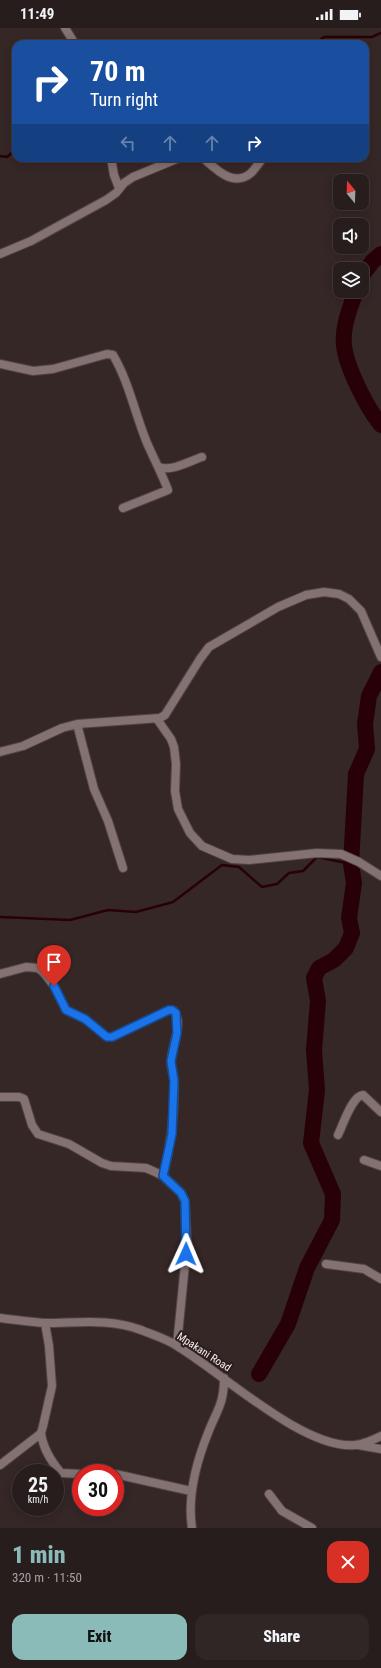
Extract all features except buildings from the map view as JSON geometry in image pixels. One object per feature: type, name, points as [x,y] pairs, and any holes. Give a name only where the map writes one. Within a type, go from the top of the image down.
[{"type":"street","points":[[65,28],[72,40]]},
{"type":"street","points":[[112,162],[114,175],[119,188]]},
{"type":"street","points":[[0,254],[31,241],[106,200],[133,177],[169,162]]},
{"type":"street","points":[[207,162],[219,173],[228,178],[244,178],[252,172],[260,162]]},
{"type":"street","points":[[0,364],[33,370],[53,369],[107,354],[113,354],[121,370],[148,444],[168,490],[123,508]]},
{"type":"street","points":[[159,467],[172,467],[202,457]]},
{"type":"street","points":[[0,752],[23,746],[62,728],[77,724],[157,719],[165,715],[200,658],[209,648],[278,607],[306,595],[324,592],[344,596],[349,599],[361,611],[381,657]]},
{"type":"street","points":[[157,719],[172,739],[174,747],[176,764],[175,791],[178,809],[190,833],[202,846],[232,859],[249,860],[317,853],[341,854],[359,862],[381,876]]},
{"type":"street","points":[[77,724],[94,789],[108,821],[123,868]]},
{"type":"street","points":[[0,974],[26,967],[38,968],[54,986],[66,1010],[85,1019],[107,1037],[112,1037],[169,1010],[174,1011],[177,1019],[177,1033],[171,1061],[174,1081],[172,1134],[163,1176]]},
{"type":"street","points":[[338,1135],[355,1099],[360,1095],[364,1095],[381,1112]]},
{"type":"street","points":[[0,1097],[19,1097],[24,1099],[32,1125],[38,1134],[69,1144],[102,1163],[111,1166],[146,1168],[163,1176],[181,1193],[185,1201],[186,1213],[186,1264],[177,1345]]},
{"type":"street","points":[[364,1160],[381,1166]]},
{"type":"street","points":[[326,1264],[364,1269],[381,1279]]},
{"type":"street","name":"Mpakani Road","points":[[0,1318],[44,1323],[96,1322],[118,1324],[140,1330],[177,1345],[262,1407],[308,1433],[340,1444],[355,1445],[381,1436]]},
{"type":"street","points":[[44,1323],[49,1346],[52,1386],[41,1433],[42,1443],[48,1455],[61,1473],[72,1474]]},
{"type":"street","points":[[192,1528],[190,1514],[192,1491],[198,1458],[222,1402],[224,1378]]},
{"type":"street","points":[[0,1465],[27,1446],[41,1433]]},
{"type":"street","points":[[355,1445],[381,1449]]},
{"type":"street","points":[[124,1476],[192,1491]]},
{"type":"street","points":[[269,1494],[282,1511],[312,1528]]},
{"type":"waterway","points":[[320,40],[324,37],[372,37],[381,33]]},
{"type":"waterway","points":[[0,156],[7,157],[12,153]]},
{"type":"waterway","points":[[369,266],[381,254]]},
{"type":"waterway","points":[[354,298],[345,325],[344,345],[349,364],[358,387],[375,418],[381,425]]},
{"type":"waterway","points":[[259,1374],[288,1324],[307,1268],[332,1220],[333,1194],[311,1143],[317,1090],[314,1050],[318,1001],[314,978],[319,968],[334,960],[346,948],[352,933],[349,918],[354,883],[351,864],[356,774],[367,749],[365,724],[369,696],[381,672]]},
{"type":"waterway","points":[[0,917],[70,920],[108,910],[136,912],[173,902],[222,865],[239,867],[262,887],[277,884],[289,873],[303,871],[317,857],[351,864]]},
{"type":"route","points":[[54,986],[66,1010],[85,1019],[104,1036],[109,1038],[169,1010],[176,1013],[177,1033],[171,1061],[174,1081],[172,1134],[163,1176],[181,1193],[185,1201],[186,1254]]}]
